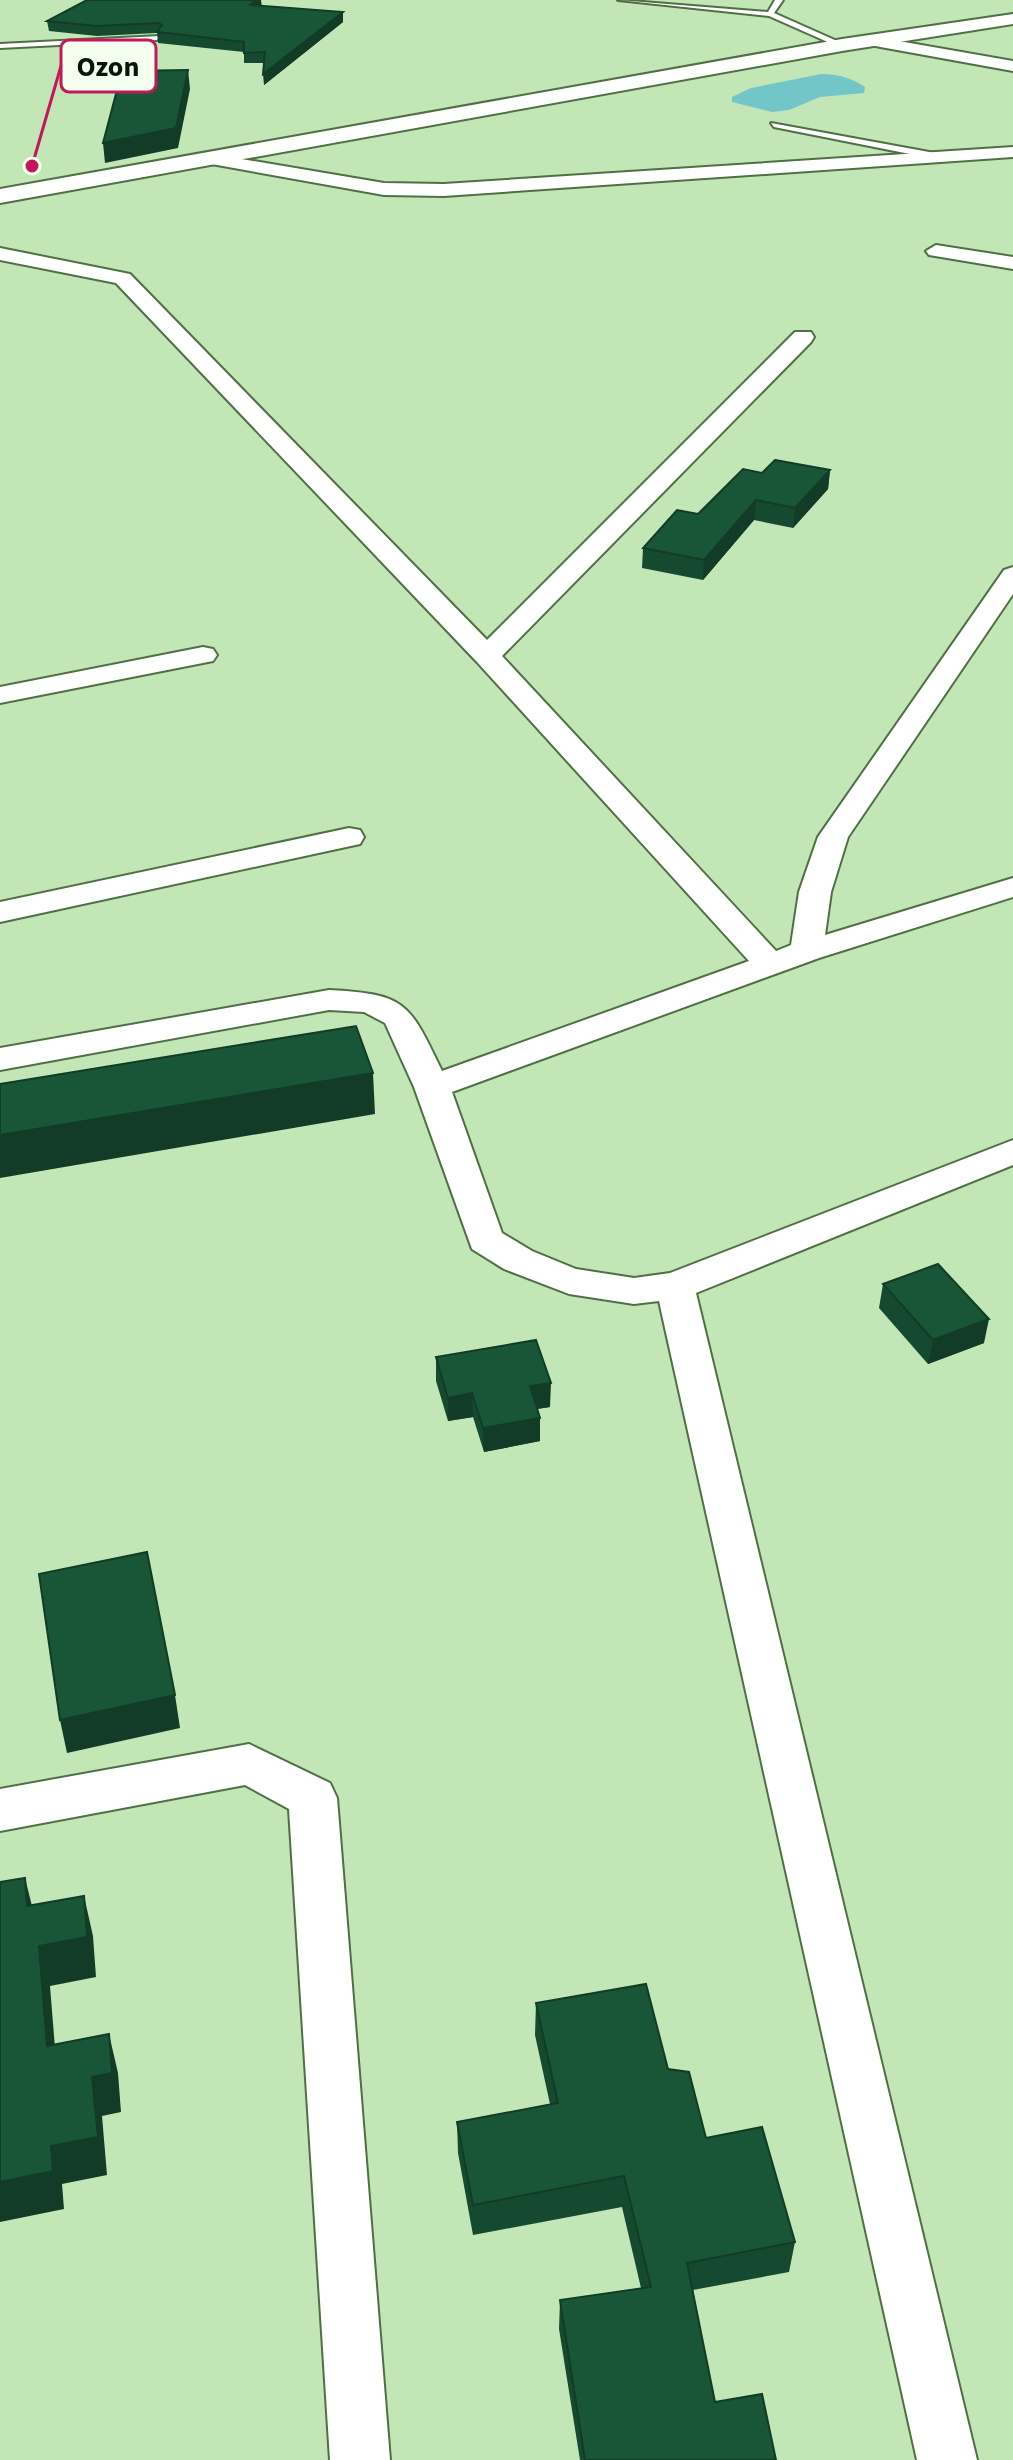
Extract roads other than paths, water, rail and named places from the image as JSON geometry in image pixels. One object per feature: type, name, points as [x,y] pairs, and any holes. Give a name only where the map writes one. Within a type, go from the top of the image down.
[{"type":"street","points":[[0,196],[842,45],[1013,19]]},
{"type":"street","points":[[870,41],[1013,66]]},
{"type":"street","points":[[206,158],[384,189],[444,190],[1013,152]]},
{"type":"street","points":[[936,251],[1013,263]]},
{"type":"street","points":[[0,254],[123,278],[487,656],[770,964]]},
{"type":"street","points":[[487,656],[803,337]]},
{"type":"street","points":[[807,951],[815,892],[833,837],[1013,575]]},
{"type":"street","points":[[0,695],[203,655]]},
{"type":"street","points":[[0,912],[349,837]]},
{"type":"street","points":[[432,1087],[807,951],[1013,887]]},
{"type":"street","points":[[0,1059],[329,1000],[371,1002],[399,1017],[432,1087],[486,1240],[518,1260],[569,1281],[634,1291],[675,1286],[1013,1152]]},
{"type":"street","points":[[675,1286],[947,2460]]},
{"type":"street","points":[[0,1810],[249,1764],[313,1798],[360,2460]]},
{"type":"lane","points":[[622,0],[770,14],[842,45]]},
{"type":"lane","points":[[770,14],[779,0]]},
{"type":"lane","points":[[0,46],[157,38]]},
{"type":"lane","points":[[774,125],[940,157]]},
{"type":"water","points":[[821,74],[855,81],[865,87],[864,93],[820,97],[789,110],[772,112],[732,102],[732,97],[751,88]]},
{"type":"place","name":"Ozon","points":[[32,166]]}]
